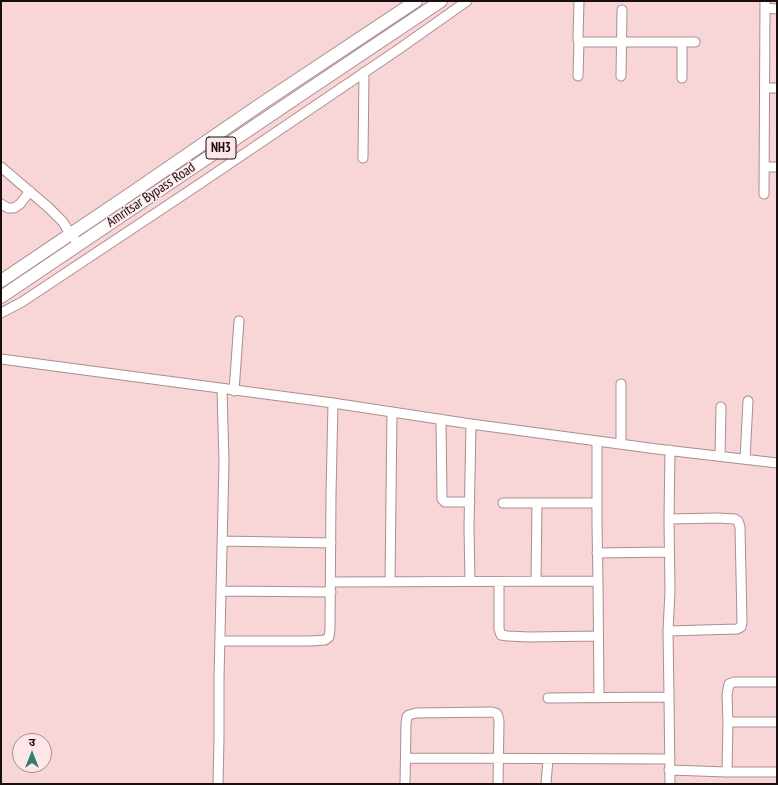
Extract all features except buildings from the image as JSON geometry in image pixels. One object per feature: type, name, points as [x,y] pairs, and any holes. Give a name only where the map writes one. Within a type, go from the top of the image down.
[{"type":"highway","name":"Amritsar Bypass Road","points":[[1,281],[261,104],[416,1]]},
{"type":"highway","name":"Amritsar Bypass Road","points":[[1,297],[441,1]]},
{"type":"street","points":[[1,313],[35,294],[198,185],[467,1]]},
{"type":"street","points":[[578,76],[579,1]]},
{"type":"street","points":[[764,194],[765,5],[777,9]]},
{"type":"street","points":[[621,76],[622,10]]},
{"type":"street","points":[[579,41],[695,42]]},
{"type":"street","points":[[682,42],[682,78]]},
{"type":"street","points":[[364,72],[364,158]]},
{"type":"street","points":[[765,88],[777,88]]},
{"type":"street","points":[[1,167],[49,208],[63,222],[70,234],[79,244]]},
{"type":"street","points":[[764,167],[777,167]]},
{"type":"street","points":[[1,204],[8,208],[14,208],[20,204],[30,191]]},
{"type":"street","points":[[234,391],[239,321]]},
{"type":"street","points":[[1,359],[333,403],[470,424],[777,463]]},
{"type":"street","points":[[622,384],[622,444]]},
{"type":"street","points":[[218,784],[224,462],[222,389]]},
{"type":"street","points":[[745,459],[748,401]]},
{"type":"street","points":[[220,641],[310,641],[328,639],[330,634],[331,592],[333,403]]},
{"type":"street","points":[[720,456],[721,407]]},
{"type":"street","points":[[390,582],[392,412]]},
{"type":"street","points":[[441,419],[442,499],[445,502],[470,502]]},
{"type":"street","points":[[470,424],[470,581]]},
{"type":"street","points":[[597,441],[599,698]]},
{"type":"street","points":[[670,450],[670,591],[668,631],[670,784]]},
{"type":"street","points":[[503,503],[597,503]]},
{"type":"street","points":[[536,581],[537,503]]},
{"type":"street","points":[[668,631],[737,629],[741,627],[742,622],[740,524],[738,521],[735,519],[718,518],[669,519]]},
{"type":"street","points":[[222,541],[331,543]]},
{"type":"street","points":[[597,553],[669,552]]},
{"type":"street","points":[[331,582],[598,581]]},
{"type":"street","points":[[499,582],[499,629],[501,635],[529,637],[598,636]]},
{"type":"street","points":[[221,591],[331,592]]},
{"type":"street","points":[[727,772],[729,684],[734,682],[777,682]]},
{"type":"street","points":[[548,698],[669,697]]},
{"type":"street","points":[[405,784],[406,723],[409,715],[416,713],[492,712],[496,713],[499,721],[498,784]]},
{"type":"street","points":[[728,722],[777,722]]},
{"type":"street","points":[[406,758],[670,759]]},
{"type":"street","points":[[546,784],[548,759]]},
{"type":"street","points":[[670,770],[777,772]]}]
